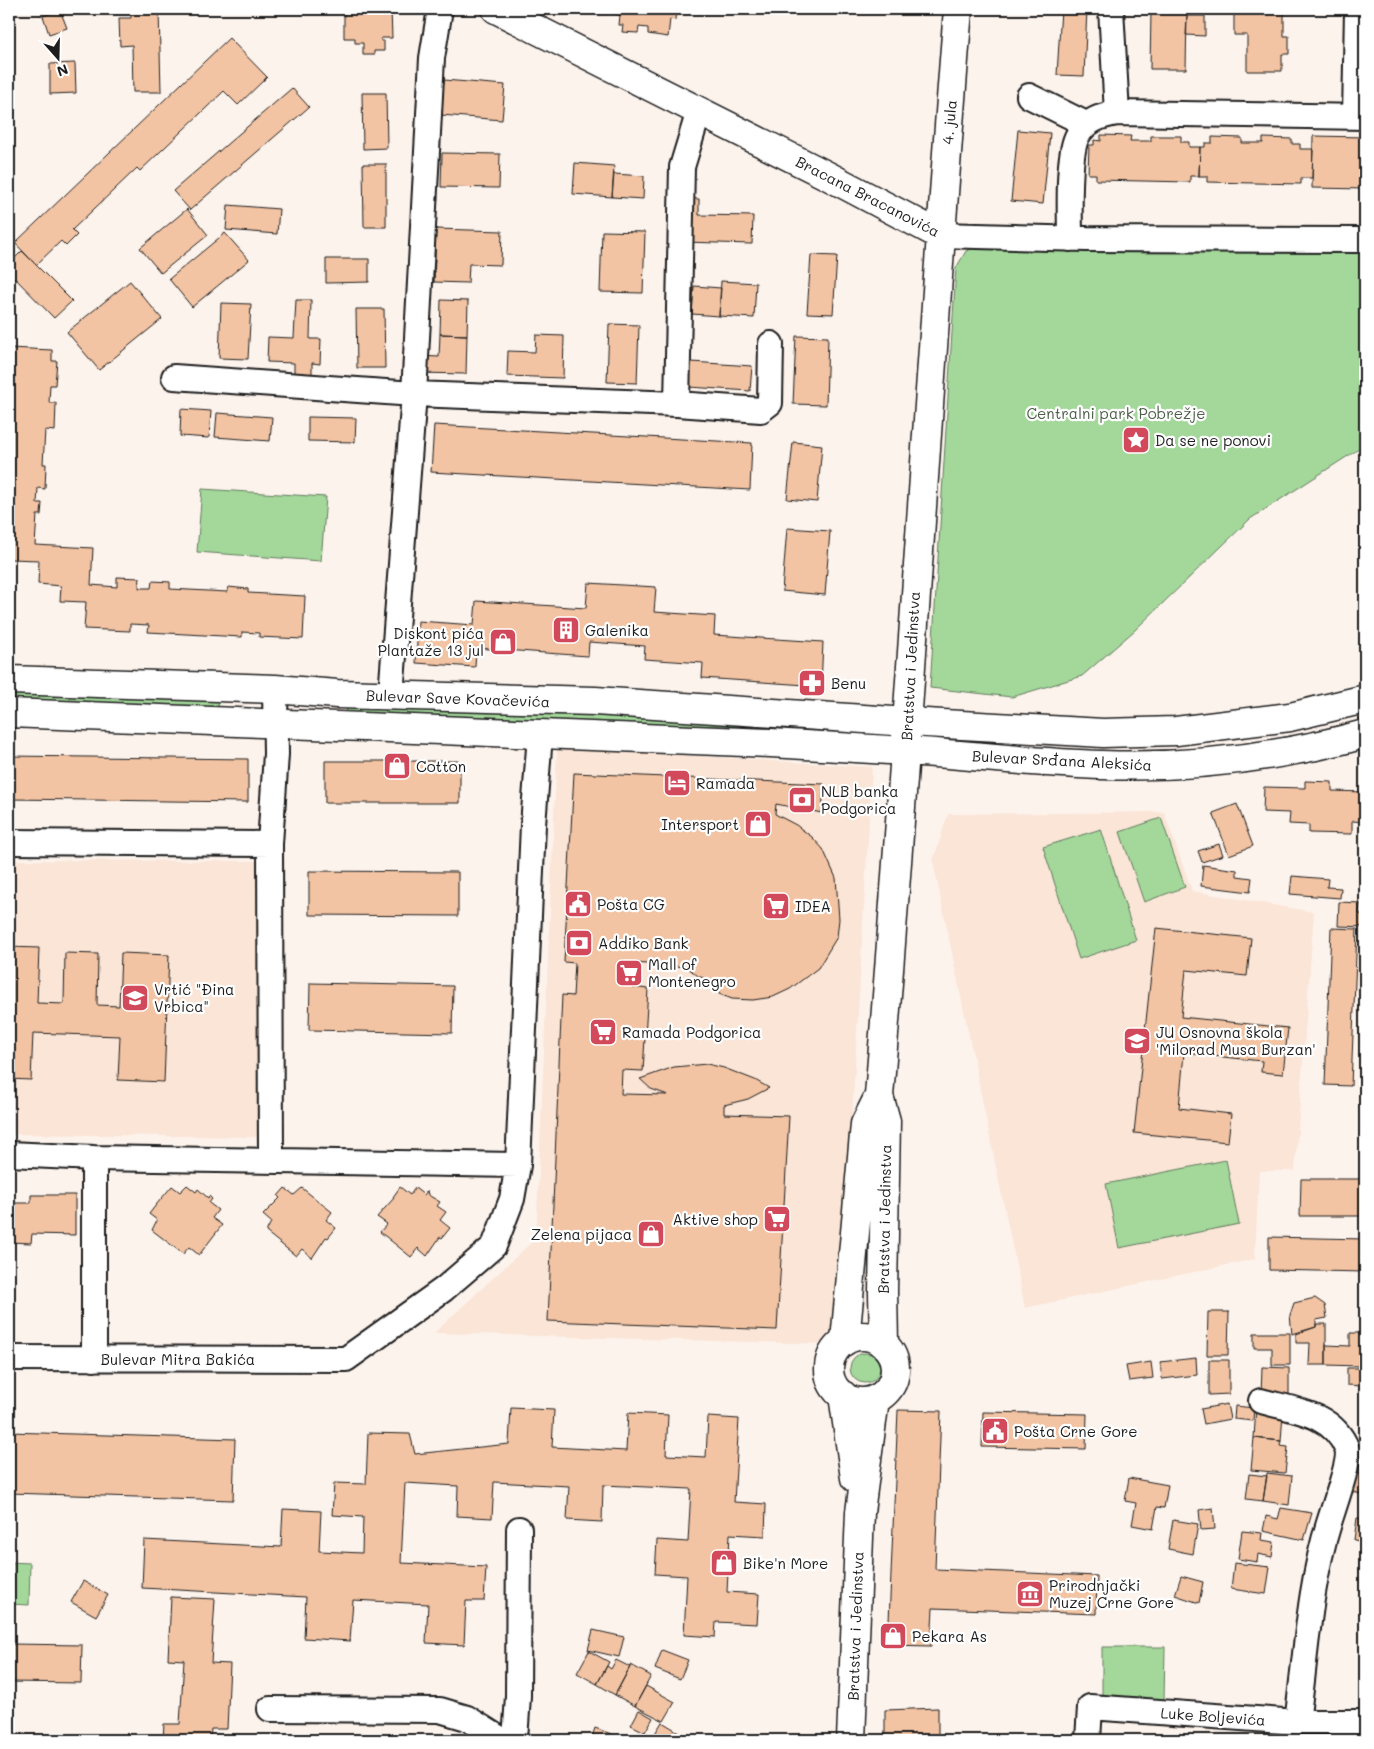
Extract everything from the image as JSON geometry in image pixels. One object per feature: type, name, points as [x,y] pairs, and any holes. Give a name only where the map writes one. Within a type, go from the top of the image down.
[{"type":"main road","name":"Bracana Bracanovića","points":[[496,9],[698,110],[940,235]]},
{"type":"main road","name":"4. jula","points":[[940,235],[958,9]]},
{"type":"main road","name":"Bratstva i Jedinstva","points":[[884,1344],[882,1292],[886,1121],[879,1089],[906,751],[910,660],[940,235]]},
{"type":"main road","name":"Bulevar Save Kovačevića","points":[[9,680],[275,689],[390,696],[595,701],[908,722]]},
{"type":"main road","name":"Bulevar Srđana Aleksića","points":[[908,722],[1103,732],[1176,731],[1290,717],[1365,699]]},
{"type":"main road","points":[[9,713],[906,751]]},
{"type":"main road","name":"Bulevar Srđana Aleksića","points":[[906,751],[1103,765],[1156,765],[1228,760],[1295,750],[1365,734]]},
{"type":"main road","name":"Bratstva i Jedinstva","points":[[845,1341],[865,1124],[879,1089]]},
{"type":"main road","points":[[854,1336],[875,1338],[884,1344],[895,1362],[892,1384],[885,1393],[875,1399],[864,1402],[843,1396],[835,1388],[830,1378],[829,1366],[834,1352],[845,1341],[854,1336]]},
{"type":"main road","name":"Bratstva i Jedinstva","points":[[843,1396],[860,1512]]},
{"type":"main road","name":"Bratstva i Jedinstva","points":[[851,1740],[860,1512],[875,1399]]},
{"type":"street","points":[[390,696],[414,394],[432,58],[440,9]]},
{"type":"street","points":[[1111,9],[1117,113]]},
{"type":"street","points":[[1070,239],[1073,153],[1077,136],[1086,124],[1098,116],[1117,113],[1360,117],[1357,9]]},
{"type":"street","points":[[1029,96],[1086,124]]},
{"type":"street","points":[[677,404],[682,166],[698,110]]},
{"type":"street","name":"Bracana Bracanovića","points":[[940,235],[1070,239],[1365,240]]},
{"type":"street","points":[[174,377],[414,394],[677,404],[761,410],[770,403],[771,344]]},
{"type":"street","points":[[271,1160],[270,844],[276,754],[275,689]]},
{"type":"street","points":[[9,1154],[94,1158],[518,1165],[532,835],[540,735]]},
{"type":"street","points":[[9,842],[270,844]]},
{"type":"street","points":[[94,1158],[94,1359]]},
{"type":"street","name":"Bulevar Mitra Bakića","points":[[9,1358],[346,1359],[444,1289],[494,1246],[503,1228],[512,1199],[518,1165]]},
{"type":"street","points":[[1261,1401],[1321,1418],[1337,1432],[1348,1451],[1343,1475],[1319,1554],[1297,1722]]},
{"type":"street","points":[[515,1740],[518,1696],[519,1529]]},
{"type":"street","name":"Luke Boljevića","points":[[1088,1740],[1090,1707],[1297,1722],[1365,1722]]},
{"type":"street","points":[[270,1709],[440,1710],[467,1718],[502,1740]]},
{"type":"shaded area","name":"Ramada Podgorica","points":[[557,747],[872,767],[840,1332],[828,1344],[434,1333],[536,1238]]},
{"type":"shaded area","name":"JU Osnovna škola 'Milorad Musa Burzan'","points":[[1164,812],[1192,891],[1314,912],[1295,1171],[1259,1171],[1255,1259],[1025,1308],[933,861],[948,814]]},
{"type":"shaded area","name":"Vrtić \"Đina Vrbica\"","points":[[9,860],[260,861],[261,1137],[9,1134]]},
{"type":"shaded area","points":[[1362,960],[1365,960],[1365,1094],[1364,1094]]},
{"type":"green space","name":"Centralni park Pobrežje","points":[[989,242],[1365,248],[1365,445],[1250,519],[1135,630],[1082,676],[1012,697],[930,688],[956,268],[966,251]]},
{"type":"green space","points":[[202,489],[326,497],[321,561],[197,552]]},
{"type":"green space","points":[[9,688],[219,697],[218,709],[9,701]]},
{"type":"green space","points":[[347,704],[741,720],[751,734],[346,715]]},
{"type":"green space","points":[[1161,818],[1185,887],[1144,902],[1120,832]]},
{"type":"green space","points":[[1101,829],[1136,940],[1079,959],[1043,847]]},
{"type":"green space","points":[[1226,1160],[1239,1224],[1119,1248],[1106,1184]]},
{"type":"green space","points":[[865,1353],[876,1357],[880,1368],[876,1379],[865,1383],[854,1379],[850,1368],[854,1357]]},
{"type":"green space","points":[[9,1562],[30,1563],[29,1605],[9,1604]]},
{"type":"green space","points":[[1102,1647],[1165,1647],[1164,1701],[1102,1699]]},
{"type":"building","points":[[131,9],[159,9],[161,92],[133,92],[132,45],[120,46],[119,18],[131,18]]},
{"type":"building","points":[[344,9],[391,9],[392,38],[381,38],[381,41],[384,41],[384,51],[374,51],[374,55],[363,55],[363,43],[355,43],[355,38],[344,38]]},
{"type":"building","points":[[614,9],[676,9],[675,20],[670,19],[668,37],[648,34],[648,28],[639,27],[638,33],[622,32],[623,25],[619,25],[620,15],[614,14]]},
{"type":"building","points":[[1061,9],[1087,9],[1084,76],[1057,75]]},
{"type":"building","points":[[1247,9],[1284,11],[1284,36],[1289,36],[1289,54],[1282,54],[1282,71],[1247,71],[1247,35],[1234,35],[1234,11],[1247,11]]},
{"type":"building","points":[[60,10],[67,28],[49,34],[43,16]]},
{"type":"building","points":[[1151,11],[1187,11],[1186,69],[1150,69]]},
{"type":"building","points":[[1187,16],[1205,16],[1205,36],[1186,35]]},
{"type":"building","points":[[229,38],[267,77],[238,105],[224,91],[140,171],[137,168],[72,230],[77,235],[66,246],[61,241],[36,265],[15,243]]},
{"type":"building","points":[[75,63],[76,93],[50,94],[50,64]]},
{"type":"building","points":[[444,80],[505,85],[502,120],[441,115]]},
{"type":"building","points":[[292,88],[309,107],[190,210],[173,191]]},
{"type":"building","points":[[362,93],[386,93],[387,148],[363,149]]},
{"type":"building","points":[[1018,130],[1050,133],[1043,204],[1011,201]]},
{"type":"building","points":[[1101,135],[1131,136],[1130,141],[1151,141],[1151,136],[1181,136],[1181,142],[1189,142],[1189,147],[1200,147],[1199,176],[1190,176],[1190,182],[1096,180],[1096,174],[1088,174],[1089,145],[1094,145],[1094,140],[1101,141]]},
{"type":"building","points":[[1313,136],[1365,137],[1365,189],[1312,188]]},
{"type":"building","points":[[1212,137],[1242,138],[1242,143],[1263,143],[1263,138],[1292,139],[1292,144],[1300,144],[1300,149],[1313,149],[1312,178],[1301,178],[1301,184],[1207,182],[1207,176],[1199,176],[1200,147],[1205,147],[1205,143],[1212,143]]},
{"type":"building","points":[[442,153],[500,154],[499,188],[441,187]]},
{"type":"building","points":[[575,163],[614,166],[612,197],[573,194]]},
{"type":"building","points":[[363,164],[386,164],[386,227],[364,227]]},
{"type":"building","points":[[614,174],[644,176],[643,199],[612,197]]},
{"type":"building","points":[[684,198],[699,199],[699,215],[753,216],[752,244],[683,242]]},
{"type":"building","points":[[228,205],[279,209],[277,234],[226,230]]},
{"type":"building","points":[[187,209],[208,235],[161,273],[140,248]]},
{"type":"building","points":[[436,229],[502,231],[501,265],[469,264],[468,283],[434,282]]},
{"type":"building","points":[[602,231],[645,232],[643,293],[600,292]]},
{"type":"building","points":[[225,233],[249,260],[192,307],[169,279]]},
{"type":"building","points":[[22,251],[72,301],[54,318],[9,272],[9,264]]},
{"type":"building","points":[[811,255],[837,256],[833,314],[807,313]]},
{"type":"building","points":[[326,259],[369,259],[369,282],[326,283]]},
{"type":"building","points":[[130,281],[162,319],[99,370],[67,332]]},
{"type":"building","points":[[721,281],[756,283],[754,318],[719,316]]},
{"type":"building","points":[[694,286],[721,288],[719,316],[692,314]]},
{"type":"building","points":[[296,300],[311,300],[310,339],[321,339],[320,364],[312,363],[312,378],[294,377],[294,363],[267,362],[268,337],[294,338]]},
{"type":"building","points":[[441,300],[468,301],[467,335],[440,334]]},
{"type":"building","points":[[221,303],[251,304],[248,359],[219,358]]},
{"type":"building","points":[[356,309],[384,309],[385,368],[357,368]]},
{"type":"building","points":[[609,324],[639,325],[637,383],[607,382]]},
{"type":"building","points":[[440,334],[467,335],[466,374],[418,373],[418,356],[439,357]]},
{"type":"building","points":[[536,335],[564,336],[563,378],[507,376],[508,351],[535,352]]},
{"type":"building","points":[[796,336],[828,337],[826,405],[793,404]]},
{"type":"building","points":[[9,348],[52,350],[52,361],[57,361],[55,385],[50,385],[49,403],[56,403],[55,431],[45,430],[43,464],[46,464],[45,489],[38,488],[37,503],[42,503],[41,515],[37,515],[35,545],[93,548],[91,585],[117,587],[117,577],[140,578],[139,588],[151,588],[152,581],[170,582],[170,589],[227,592],[228,587],[248,589],[248,593],[305,596],[303,639],[259,637],[259,633],[242,632],[242,637],[148,632],[149,625],[130,624],[130,631],[84,629],[86,602],[60,601],[61,586],[38,584],[39,560],[10,559],[9,396],[11,376],[9,376]]},
{"type":"building","points":[[691,362],[752,366],[750,391],[689,387]]},
{"type":"building","points":[[181,409],[211,411],[209,438],[180,436]]},
{"type":"building","points":[[217,413],[272,417],[270,441],[215,437]]},
{"type":"building","points":[[308,417],[356,418],[355,442],[308,441]]},
{"type":"building","points":[[434,425],[752,443],[750,490],[431,472]]},
{"type":"building","points":[[793,442],[822,445],[817,502],[787,499]]},
{"type":"building","points":[[1360,497],[1365,497],[1365,542],[1360,542]]},
{"type":"building","points":[[787,528],[830,531],[825,595],[782,591]]},
{"type":"building","name":"Galenika","points":[[588,583],[656,587],[654,612],[715,616],[714,635],[823,642],[821,686],[702,678],[703,663],[644,659],[645,646],[589,642],[588,656],[476,648],[475,667],[416,663],[418,621],[474,625],[476,601],[586,608]]},
{"type":"building","points":[[9,756],[248,759],[248,802],[9,799]]},
{"type":"building","points":[[325,761],[460,761],[460,803],[325,803]]},
{"type":"building","name":"Ramada Podgorica","points":[[574,773],[824,784],[822,813],[776,804],[775,814],[796,825],[812,837],[823,849],[836,878],[839,919],[837,937],[818,968],[790,989],[773,997],[753,1000],[732,999],[719,994],[719,984],[698,976],[687,967],[633,963],[632,987],[648,989],[643,1071],[622,1070],[621,1094],[668,1095],[651,1089],[640,1079],[674,1067],[707,1064],[724,1068],[755,1080],[769,1088],[748,1099],[724,1105],[724,1114],[789,1116],[777,1330],[548,1321],[562,995],[573,996],[575,963],[564,962]]},
{"type":"building","points":[[1305,781],[1332,782],[1332,791],[1365,792],[1365,822],[1352,821],[1352,834],[1309,833],[1309,825],[1289,824],[1290,813],[1263,812],[1264,787],[1305,788]]},
{"type":"building","points":[[1237,804],[1253,846],[1229,855],[1213,813]]},
{"type":"building","points":[[1219,844],[1223,855],[1202,862],[1198,851]]},
{"type":"building","points":[[1203,865],[1237,870],[1237,876],[1252,878],[1250,892],[1201,886]]},
{"type":"building","points":[[309,871],[458,872],[458,916],[309,915]]},
{"type":"building","points":[[1292,876],[1328,879],[1327,887],[1341,888],[1340,898],[1290,894]]},
{"type":"building","points":[[1339,902],[1360,903],[1359,914],[1365,914],[1365,927],[1338,926]]},
{"type":"building","points":[[1156,928],[1251,938],[1247,976],[1186,970],[1181,1017],[1288,1028],[1283,1074],[1261,1072],[1262,1061],[1184,1053],[1179,1108],[1231,1114],[1228,1142],[1134,1133]]},
{"type":"building","points":[[1331,928],[1357,929],[1351,1086],[1325,1085]]},
{"type":"building","points":[[9,947],[39,948],[37,1003],[64,1004],[65,953],[98,954],[97,1005],[119,1006],[121,953],[169,955],[164,1082],[118,1080],[120,1036],[33,1033],[31,1080],[9,1079]]},
{"type":"building","points":[[310,983],[453,986],[452,1033],[309,1030]]},
{"type":"building","points":[[1301,1179],[1365,1179],[1365,1216],[1300,1216]]},
{"type":"building","points":[[187,1185],[196,1192],[198,1189],[208,1198],[209,1196],[212,1199],[209,1203],[218,1210],[212,1218],[222,1225],[199,1255],[189,1247],[183,1254],[152,1230],[157,1220],[149,1214],[172,1186],[180,1192]]},
{"type":"building","points":[[400,1187],[410,1195],[415,1188],[424,1195],[427,1191],[428,1195],[440,1202],[437,1206],[446,1212],[440,1220],[450,1228],[442,1238],[440,1237],[427,1256],[418,1248],[411,1257],[380,1232],[387,1224],[377,1217],[394,1198]]},
{"type":"building","points":[[285,1188],[294,1195],[302,1188],[332,1212],[326,1220],[336,1228],[328,1238],[326,1237],[312,1258],[302,1249],[296,1256],[266,1232],[271,1222],[263,1215],[280,1198],[278,1196]]},
{"type":"building","points":[[31,1195],[75,1195],[75,1235],[32,1234],[31,1243],[9,1242],[9,1203],[31,1203]]},
{"type":"building","points":[[1269,1237],[1365,1239],[1365,1272],[1269,1270]]},
{"type":"building","points":[[1315,1298],[1325,1305],[1327,1318],[1316,1320],[1316,1327],[1292,1334],[1290,1315],[1294,1303]]},
{"type":"building","points":[[1208,1312],[1229,1312],[1228,1355],[1207,1355]]},
{"type":"building","points":[[1316,1324],[1326,1324],[1326,1365],[1309,1365],[1310,1343],[1296,1343],[1296,1334],[1316,1327]]},
{"type":"building","points":[[1254,1333],[1290,1333],[1290,1365],[1272,1365],[1272,1348],[1254,1348]]},
{"type":"building","points":[[1350,1333],[1364,1333],[1364,1345],[1361,1345],[1360,1366],[1326,1365],[1326,1345],[1350,1346]]},
{"type":"building","points":[[1196,1358],[1197,1375],[1162,1379],[1160,1362]]},
{"type":"building","points":[[1209,1360],[1229,1360],[1229,1394],[1209,1395]]},
{"type":"building","points":[[1151,1362],[1153,1378],[1129,1381],[1126,1366]]},
{"type":"building","points":[[1262,1367],[1289,1368],[1289,1396],[1261,1396]]},
{"type":"building","points":[[1347,1368],[1362,1368],[1362,1386],[1347,1385]]},
{"type":"building","points":[[1227,1404],[1230,1419],[1204,1424],[1201,1409]]},
{"type":"building","points":[[1235,1406],[1254,1408],[1253,1421],[1234,1419]]},
{"type":"building","points":[[1256,1407],[1283,1414],[1281,1441],[1254,1438]]},
{"type":"building","points":[[511,1408],[554,1410],[552,1447],[626,1451],[628,1413],[668,1415],[666,1455],[706,1457],[708,1417],[739,1419],[734,1502],[766,1504],[765,1536],[730,1534],[727,1592],[759,1594],[757,1624],[716,1622],[715,1637],[684,1635],[687,1576],[655,1574],[657,1540],[688,1542],[691,1489],[603,1485],[602,1522],[567,1520],[569,1486],[494,1482],[492,1518],[457,1516],[458,1486],[405,1483],[401,1563],[486,1567],[484,1601],[466,1601],[464,1645],[426,1643],[428,1604],[353,1600],[350,1641],[304,1638],[306,1597],[142,1588],[144,1540],[281,1547],[283,1509],[321,1511],[319,1551],[362,1553],[363,1517],[332,1515],[334,1483],[366,1484],[368,1433],[410,1434],[415,1454],[509,1444]]},
{"type":"building","points":[[898,1410],[941,1411],[935,1569],[1097,1576],[1096,1614],[933,1608],[931,1646],[888,1645]]},
{"type":"building","points":[[983,1412],[1087,1414],[1086,1449],[982,1447]]},
{"type":"building","points":[[9,1432],[235,1439],[233,1500],[9,1493]]},
{"type":"building","points":[[1254,1438],[1281,1441],[1280,1446],[1288,1447],[1285,1473],[1251,1470]]},
{"type":"building","points":[[1350,1471],[1363,1474],[1365,1472],[1365,1495],[1345,1490]]},
{"type":"building","points":[[1267,1473],[1292,1476],[1289,1505],[1263,1501]]},
{"type":"building","points":[[1249,1474],[1267,1476],[1263,1501],[1246,1499]]},
{"type":"building","points":[[1129,1478],[1168,1485],[1164,1508],[1157,1507],[1153,1529],[1132,1525],[1136,1503],[1125,1501]]},
{"type":"building","points":[[1213,1508],[1215,1529],[1201,1530],[1199,1510]]},
{"type":"building","points":[[1281,1508],[1312,1513],[1304,1540],[1263,1531],[1266,1516],[1278,1519]]},
{"type":"building","points":[[1357,1518],[1365,1519],[1365,1542],[1354,1540]]},
{"type":"building","points":[[1173,1520],[1198,1524],[1193,1554],[1168,1549]]},
{"type":"building","points":[[1242,1531],[1262,1533],[1261,1540],[1274,1542],[1272,1557],[1258,1554],[1257,1562],[1238,1559]]},
{"type":"building","points":[[1234,1563],[1270,1567],[1266,1594],[1231,1589]]},
{"type":"building","points":[[1181,1576],[1203,1582],[1199,1603],[1175,1595]]},
{"type":"building","points":[[83,1581],[108,1595],[96,1616],[71,1602]]},
{"type":"building","points":[[171,1597],[215,1599],[211,1663],[230,1664],[227,1729],[211,1729],[210,1740],[163,1740],[164,1724],[180,1724],[184,1660],[168,1659]]},
{"type":"building","points":[[593,1630],[624,1637],[619,1657],[588,1650]]},
{"type":"building","points":[[9,1644],[82,1645],[81,1683],[9,1682]]},
{"type":"building","points":[[662,1650],[688,1660],[680,1679],[655,1669]]},
{"type":"building","points":[[589,1651],[609,1662],[597,1684],[577,1673]]},
{"type":"building","points":[[616,1660],[630,1667],[615,1695],[597,1684],[607,1666],[611,1669]]},
{"type":"building","points":[[631,1665],[651,1676],[635,1706],[615,1695]]},
{"type":"building","points":[[646,1686],[675,1702],[664,1721],[635,1706]]},
{"type":"building","points":[[938,1708],[938,1740],[885,1740],[885,1710]]},
{"type":"building","points":[[639,1710],[653,1718],[645,1732],[631,1725]]},
{"type":"building","points":[[662,1722],[682,1734],[679,1740],[651,1740]]},
{"type":"building","points":[[595,1728],[614,1735],[612,1740],[591,1740]]},
{"type":"building","points":[[9,1735],[73,1736],[73,1740],[9,1740]]},
{"type":"place","name":"Da se ne ponovi","points":[[1136,440]]},
{"type":"place","name":"Galenika","points":[[566,630]]},
{"type":"place","name":"Diskont pića Plantaže 13 jul","points":[[503,642]]},
{"type":"place","name":"Benu","points":[[812,683]]},
{"type":"place","name":"Cotton","points":[[397,766]]},
{"type":"place","name":"Ramada","points":[[677,783]]},
{"type":"place","name":"NLB banka Podgorica","points":[[802,800]]},
{"type":"place","name":"Intersport","points":[[758,824]]},
{"type":"place","name":"Pošta CG","points":[[578,904]]},
{"type":"place","name":"IDEA","points":[[776,906]]},
{"type":"place","name":"Addiko Bank","points":[[579,943]]},
{"type":"place","name":"Mall of Montenegro","points":[[629,973]]},
{"type":"place","name":"Vrtić \"Đina Vrbica\"","points":[[135,998]]},
{"type":"place","name":"Ramada Podgorica","points":[[603,1032]]},
{"type":"place","name":"JU Osnovna škola 'Milorad Musa Burzan'","points":[[1137,1041]]},
{"type":"place","name":"Aktive shop","points":[[777,1219]]},
{"type":"place","name":"Zelena pijaca","points":[[651,1234]]},
{"type":"place","name":"Pošta Crne Gore","points":[[995,1431]]},
{"type":"place","name":"Bike'n More","points":[[724,1563]]},
{"type":"place","name":"Prirodnjački Muzej Crne Gore","points":[[1030,1594]]},
{"type":"place","name":"Pekara As","points":[[893,1636]]}]
